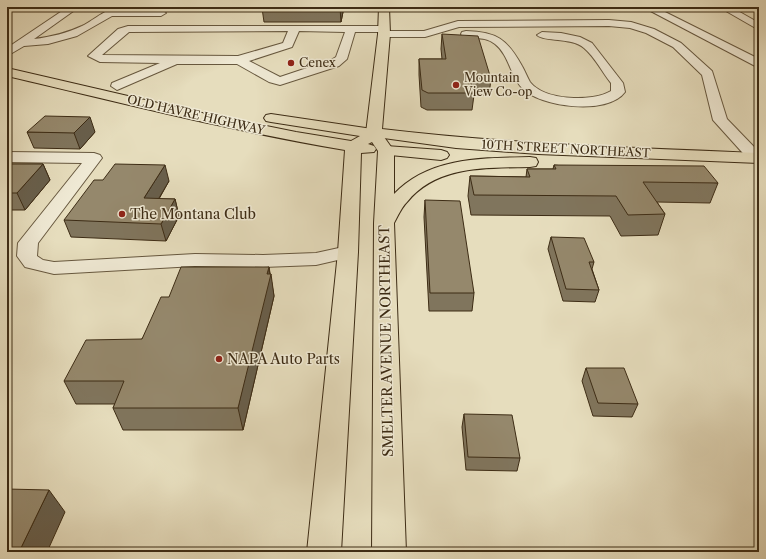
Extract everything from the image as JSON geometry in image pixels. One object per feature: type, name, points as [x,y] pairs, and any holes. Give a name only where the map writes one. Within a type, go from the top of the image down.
[{"type":"main road","name":"SMELTER AVENUE NORTHEAST","points":[[384,7],[380,142],[384,223],[389,552]]},
{"type":"main road","name":"OLD HAVRE HIGHWAY","points":[[7,61],[214,108],[380,142]]},
{"type":"main road","name":"OLD HAVRE HIGHWAY","points":[[7,72],[197,116],[353,147]]},
{"type":"main road","points":[[324,552],[348,252],[353,147],[380,142]]},
{"type":"main road","name":"10TH STREET NORTHEAST","points":[[380,142],[530,162],[758,163]]},
{"type":"main road","name":"10TH STREET NORTHEAST","points":[[380,142],[456,142],[538,149],[758,163]]},
{"type":"main road","points":[[384,223],[402,196],[411,187],[436,173],[468,164],[530,162]]},
{"type":"street","points":[[7,53],[74,7]]},
{"type":"street","points":[[648,7],[759,64]]},
{"type":"street","points":[[724,7],[759,27]]},
{"type":"street","points":[[21,43],[48,42],[85,29],[101,20],[114,10],[160,13]]},
{"type":"street","points":[[425,34],[438,29],[463,24],[609,23],[631,25],[650,31],[677,45],[708,74],[720,120],[758,163]]},
{"type":"street","points":[[295,28],[288,45],[239,60],[95,58],[94,56],[120,33],[134,28],[295,28],[351,29],[425,34],[478,34],[551,35],[576,39],[588,45],[617,82],[618,92],[612,97],[597,101],[582,102],[563,101],[534,91],[526,85],[506,47],[498,40],[478,34]]},
{"type":"street","points":[[85,29],[120,33]]},
{"type":"street","points":[[239,60],[273,79],[287,80],[335,64],[341,59],[351,29]]},
{"type":"street","points":[[117,86],[171,63],[174,60]]},
{"type":"street","points":[[7,157],[94,158],[28,243],[26,252],[28,258],[36,266],[54,268],[196,260],[263,261],[316,259],[348,252]]},
{"type":"building","points":[[263,7],[341,7],[262,8]]},
{"type":"building","points":[[442,34],[478,36],[491,79],[470,79],[474,93],[428,93],[422,90],[419,59],[446,59]]},
{"type":"building","points":[[45,116],[90,117],[74,133],[27,132]]},
{"type":"building","points":[[7,164],[43,164],[17,193],[7,193]]},
{"type":"building","points":[[115,164],[165,165],[144,198],[175,199],[161,224],[64,220],[94,180],[103,180]]},
{"type":"building","points":[[554,165],[704,166],[718,183],[643,182],[665,214],[628,215],[616,196],[474,195],[470,176],[530,177],[527,169],[556,169]]},
{"type":"building","points":[[425,200],[460,201],[474,293],[430,293]]},
{"type":"building","points":[[551,237],[584,238],[594,262],[589,262],[599,290],[566,289]]},
{"type":"building","points":[[181,267],[269,267],[267,274],[271,274],[238,408],[113,408],[124,381],[64,381],[86,340],[142,339],[161,297],[169,297]]},
{"type":"building","points":[[586,368],[624,368],[638,404],[598,403]]},
{"type":"building","points":[[464,414],[512,415],[520,458],[468,457]]},
{"type":"building","points":[[7,489],[49,490],[19,552],[7,552]]},
{"type":"place","name":"Cenex","points":[[291,63]]},
{"type":"place","name":"Mountain View Co-op","points":[[456,85]]},
{"type":"place","name":"The Montana Club","points":[[122,214]]},
{"type":"place","name":"NAPA Auto Parts","points":[[219,359]]}]
